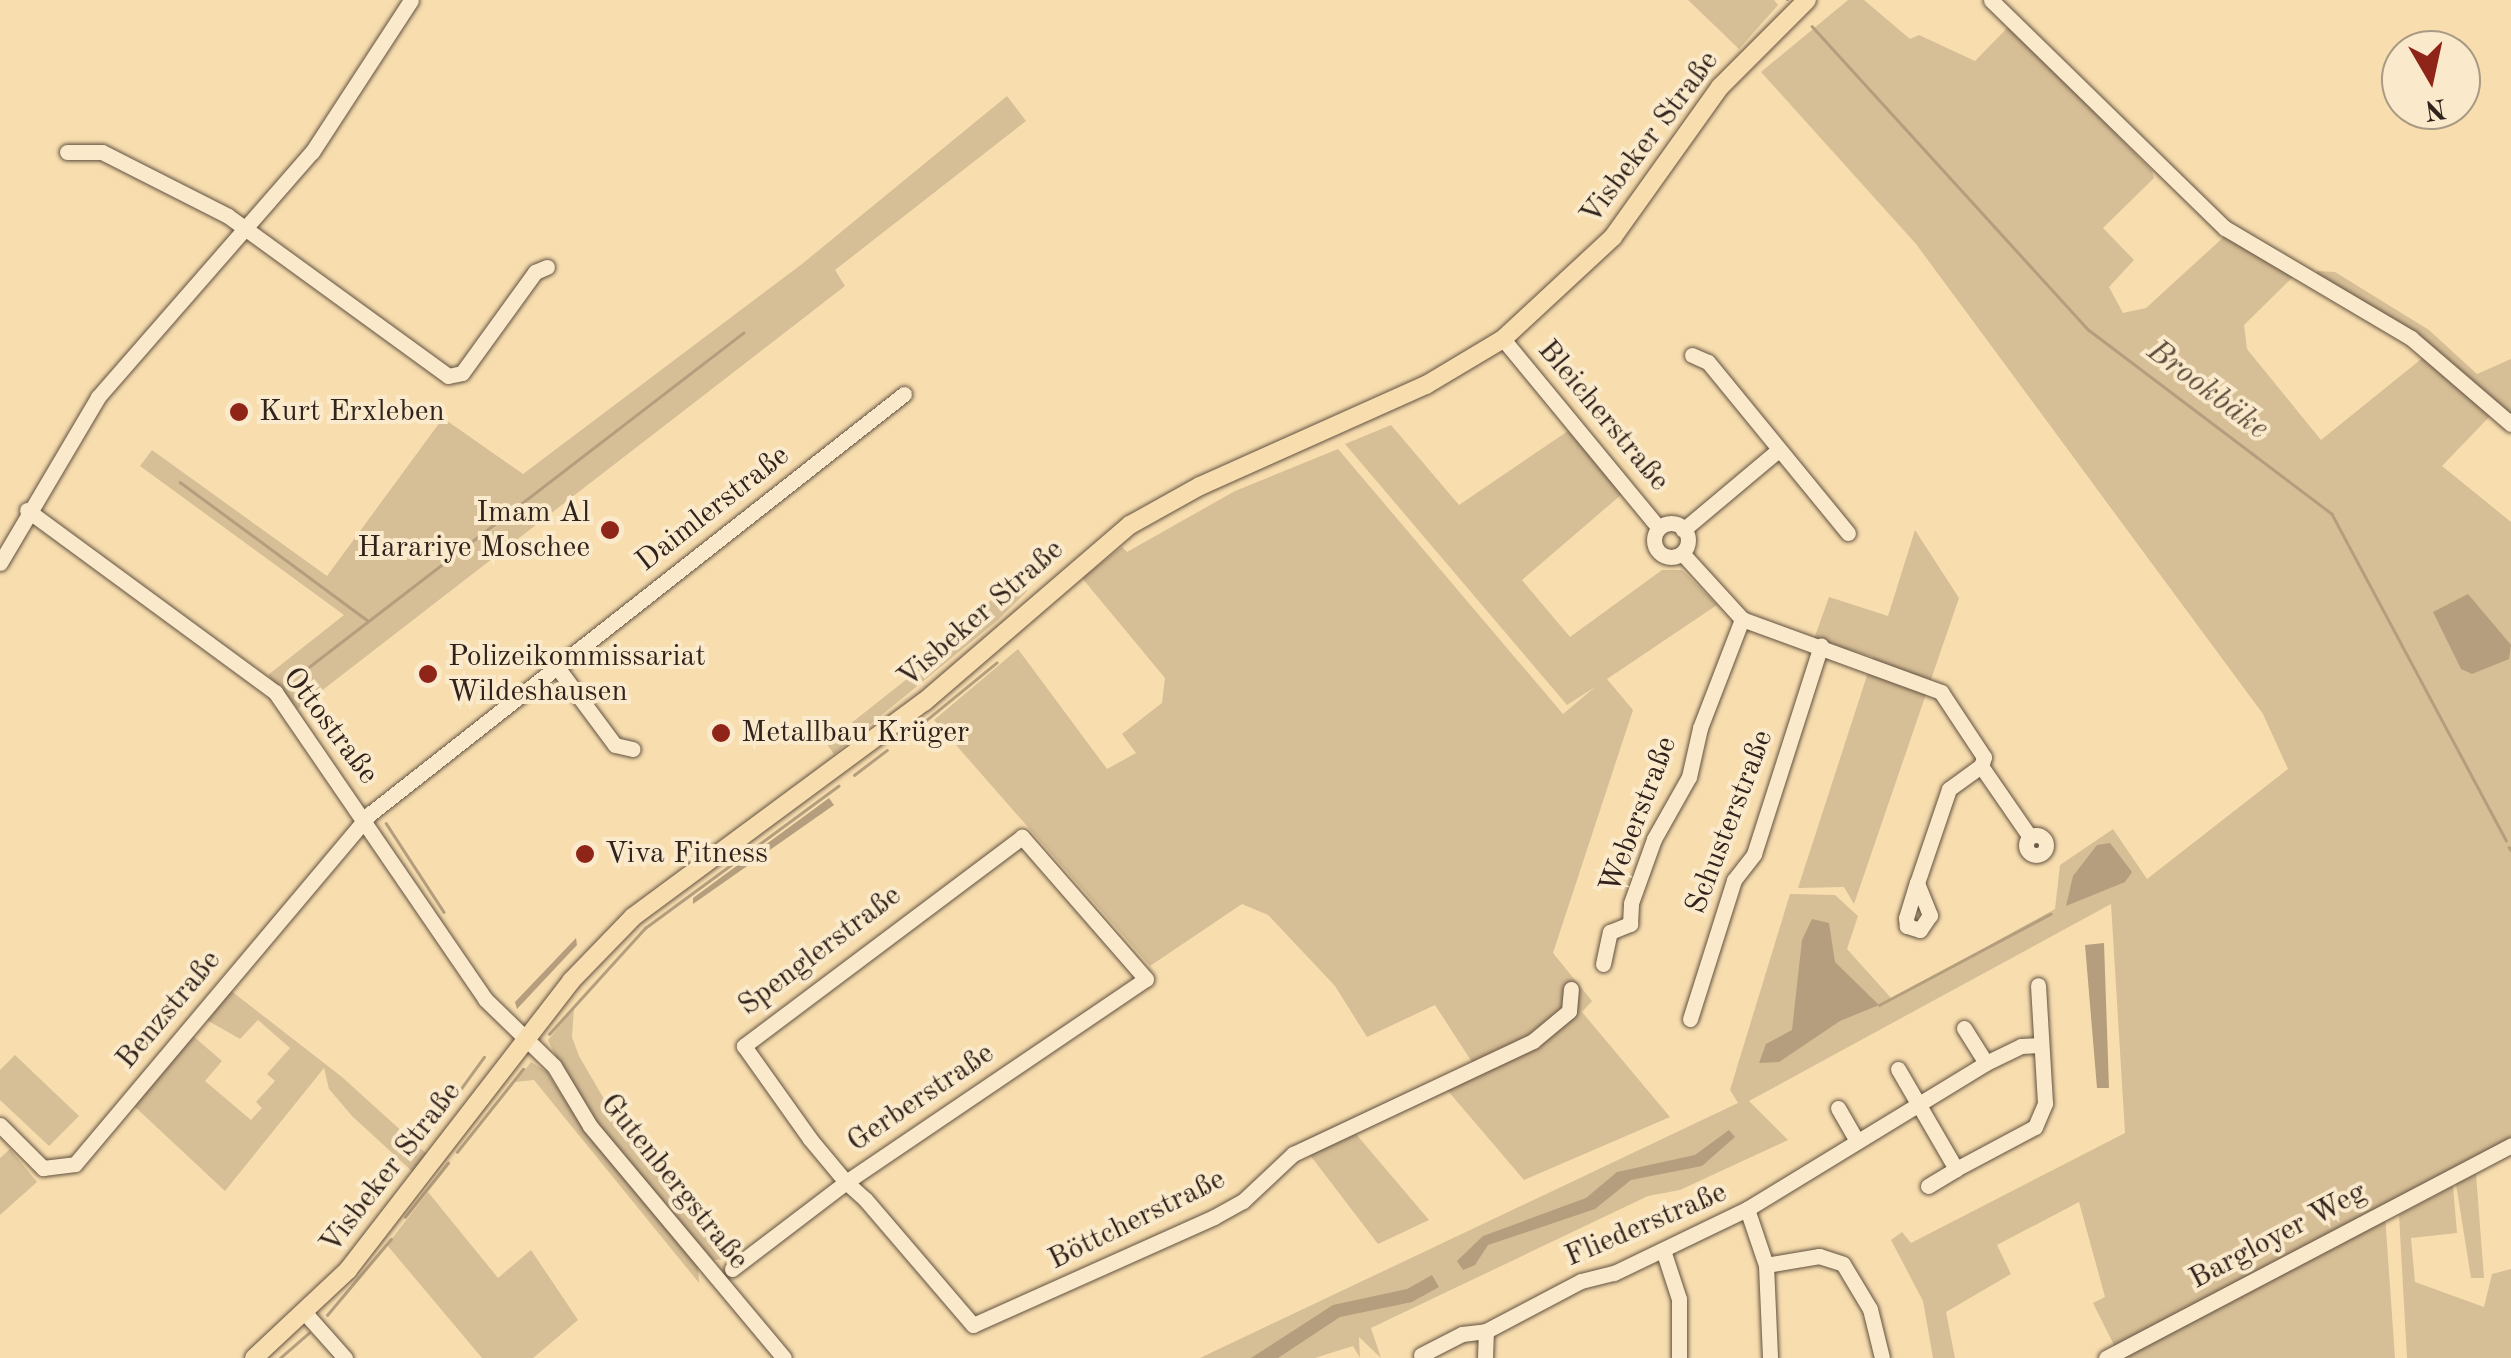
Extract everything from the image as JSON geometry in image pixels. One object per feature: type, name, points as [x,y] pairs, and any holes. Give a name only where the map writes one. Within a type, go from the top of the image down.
[{"type":"main road","name":"Visbeker Straße","points":[[254,1358],[306,1314],[524,1040],[633,917],[924,702],[1130,525],[1200,486],[1398,398],[1503,339],[1613,237],[1720,87],[1807,0]]},
{"type":"street","points":[[0,563],[27,510],[98,396],[312,152],[411,0]]},
{"type":"street","points":[[1991,0],[2225,228],[2411,338],[2511,424]]},
{"type":"street","points":[[67,152],[102,152],[246,230],[448,376],[462,373],[535,272],[547,267]]},
{"type":"street","name":"Bleicherstraße","points":[[1503,339],[1660,528],[1658,552],[1682,553]]},
{"type":"street","points":[[1660,528],[1683,530],[1776,452],[1777,443],[1708,362],[1692,355]]},
{"type":"street","name":"Daimlerstraße","points":[[365,818],[904,394]]},
{"type":"street","points":[[1776,452],[1848,534]]},
{"type":"street","name":"Ottostraße","points":[[27,510],[275,692],[365,818],[484,999],[524,1040]]},
{"type":"street","points":[[1683,530],[1682,553],[1742,619],[1941,692],[1984,757],[1980,766],[1949,789],[1917,883]]},
{"type":"street","name":"Weberstraße","points":[[1604,964],[1610,932],[1630,924],[1654,840],[1689,777],[1700,728],[1742,619]]},
{"type":"street","name":"Schusterstraße","points":[[1690,1020],[1734,880],[1754,854],[1821,645]]},
{"type":"street","points":[[557,667],[615,745],[633,749]]},
{"type":"street","points":[[1980,766],[2030,837]]},
{"type":"street","name":"Benzstraße","points":[[0,1125],[43,1168],[75,1164],[365,818]]},
{"type":"street","name":"Gerberstraße","points":[[732,1269],[846,1182],[1146,979],[1022,837]]},
{"type":"street","name":"Spenglerstraße","points":[[846,1182],[744,1046],[1022,837]]},
{"type":"street","points":[[1928,1186],[2043,1119],[2038,986]]},
{"type":"street","name":"Böttcherstraße","points":[[846,1182],[981,1326],[1214,1217],[1242,1200],[1293,1154],[1533,1042],[1569,1011],[1570,989]]},
{"type":"street","points":[[1964,1028],[1986,1063]]},
{"type":"street","name":"Gutenbergstraße","points":[[524,1040],[554,1066],[590,1126],[784,1358]]},
{"type":"street","points":[[1748,1210],[1812,1176],[1917,1102],[1986,1063],[2021,1046],[2040,1045]]},
{"type":"street","points":[[1898,1068],[1956,1169]]},
{"type":"street","points":[[1838,1108],[1857,1141]]},
{"type":"street","name":"Bargloyer Weg","points":[[2106,1358],[2511,1144]]},
{"type":"street","name":"Fliederstraße","points":[[1421,1355],[1462,1334],[1486,1331],[1582,1280],[1663,1250],[1748,1210],[1766,1265],[1770,1358]]},
{"type":"street","points":[[1663,1250],[1680,1300],[1678,1358]]},
{"type":"street","points":[[1766,1265],[1819,1256],[1843,1264],[1870,1309],[1882,1358]]},
{"type":"street","points":[[306,1314],[345,1358]]},
{"type":"street","points":[[1486,1331],[1486,1358]]},
{"type":"shaded area","points":[[1688,0],[1774,0],[1778,5],[1739,49]]},
{"type":"shaded area","points":[[1848,0],[1864,0],[1910,39],[1919,35],[1975,61],[2010,25],[2152,171],[2154,178],[2103,228],[2134,260],[2109,287],[2123,313],[2146,308],[2227,234],[2295,275],[2244,325],[2247,349],[2321,440],[2425,356],[2492,414],[2442,466],[2511,522],[2511,1140],[2115,1347],[2093,1303],[2105,1297],[2079,1202],[1997,1245],[2011,1274],[1946,1312],[1955,1358],[1933,1358],[1923,1301],[1891,1240],[1902,1232],[1911,1243],[2125,1133],[2111,904],[1749,1101],[1788,1140],[1680,1190],[1648,1196],[1371,1328],[1381,1358],[1359,1337],[1360,1358],[1353,1346],[1315,1358],[1200,1358],[1738,1103],[1730,1090],[1790,894],[1835,895],[1858,916],[1847,949],[1892,999],[2055,909],[2060,865],[2113,829],[2147,879],[2288,769],[2263,714],[1916,244],[1761,72]]},
{"type":"shaded area","points":[[1007,96],[1026,121],[835,270],[845,286],[298,709],[268,675],[344,615],[140,466],[152,450],[327,576],[443,418],[523,474],[802,264]]},
{"type":"shaded area","points":[[2317,271],[2335,272],[2429,330],[2477,374],[2511,359],[2511,419],[2317,278]]},
{"type":"shaded area","points":[[1391,425],[1459,505],[1568,431],[1622,494],[1522,580],[1570,637],[1662,570],[1682,570],[1717,605],[1607,679],[1633,710],[1553,953],[1592,1001],[1582,1012],[1670,1117],[1524,1180],[1448,1091],[1356,1134],[1429,1220],[1378,1244],[1300,1142],[1472,1062],[1435,1005],[1367,1037],[1335,986],[1268,915],[1242,904],[1150,966],[934,720],[1018,649],[1107,769],[1136,753],[1122,734],[1162,703],[1165,678],[1082,578],[1122,547],[1127,552],[1235,491],[1338,449],[1563,714],[1595,687],[1567,705],[1345,444]]},
{"type":"shaded area","points":[[1915,530],[1959,598],[1854,904],[1844,887],[1798,888],[1873,657],[1814,639],[1829,597],[1888,616]]},
{"type":"shaded area","points":[[1023,570],[1027,591],[998,620],[834,754],[826,743],[912,675]]},
{"type":"shaded area","points":[[2468,594],[2511,645],[2509,659],[2472,674],[2461,669],[2433,612]]},
{"type":"shaded area","points":[[829,798],[834,805],[693,904],[693,898]]},
{"type":"shaded area","points":[[2110,843],[2132,872],[2125,882],[2066,906],[2073,876],[2097,845]]},
{"type":"shaded area","points":[[1812,919],[1829,923],[1835,962],[1879,1005],[1840,1021],[1779,1062],[1759,1063],[1766,1044],[1792,1030],[1802,940]]},
{"type":"shaded area","points":[[576,938],[577,945],[517,1009],[515,1002]]},
{"type":"shaded area","points":[[2104,943],[2109,1088],[2097,1088],[2085,945]]},
{"type":"shaded area","points":[[230,990],[342,1077],[427,1154],[414,1173],[352,1116],[329,1089],[324,1068],[225,1191],[133,1105],[192,1035],[222,1061],[205,1081],[251,1120],[262,1108],[256,1102],[275,1081],[267,1074],[290,1048],[258,1020],[240,1039],[205,1019]]},
{"type":"shaded area","points":[[574,1007],[572,1037],[579,1056],[618,1123],[732,1259],[713,1260],[577,1101],[548,1040]]},
{"type":"shaded area","points":[[15,1055],[79,1116],[49,1146],[0,1100],[0,1070]]},
{"type":"shaded area","points":[[531,1062],[547,1072],[585,1130],[698,1265],[699,1283],[534,1080],[515,1082]]},
{"type":"shaded area","points":[[1729,1130],[1735,1137],[1702,1166],[1631,1180],[1595,1209],[1488,1245],[1475,1265],[1463,1270],[1457,1261],[1483,1236],[1586,1198],[1617,1172],[1695,1155]]},
{"type":"shaded area","points":[[10,1149],[37,1182],[0,1215],[0,1158]]},
{"type":"shaded area","points":[[2476,1174],[2484,1278],[2471,1278],[2456,1184]]},
{"type":"shaded area","points":[[2453,1186],[2457,1233],[2411,1238],[2415,1282],[2484,1307],[2492,1274],[2511,1269],[2511,1358],[2407,1358],[2399,1215]]},
{"type":"shaded area","points":[[428,1192],[498,1278],[531,1250],[578,1320],[533,1358],[482,1358],[387,1245]]},
{"type":"shaded area","points":[[2385,1215],[2395,1358],[2117,1358]]},
{"type":"shaded area","points":[[1432,1275],[1439,1287],[1412,1302],[1340,1317],[1278,1358],[1251,1358],[1333,1305],[1407,1289]]},
{"type":"waterway","name":"Brookbäke","points":[[1812,26],[2089,330],[2332,514],[2506,840]]},
{"type":"waterway","points":[[301,673],[743,333]]},
{"type":"waterway","points":[[180,482],[367,620]]},
{"type":"waterway","points":[[902,740],[996,663]]},
{"type":"waterway","points":[[854,775],[887,750]]},
{"type":"waterway","points":[[549,1034],[645,928],[838,786]]},
{"type":"waterway","points":[[386,823],[444,912]]},
{"type":"waterway","points":[[1879,1005],[2050,914]]},
{"type":"waterway","points":[[428,1134],[484,1057]]},
{"type":"waterway","points":[[457,1152],[523,1069]]},
{"type":"waterway","points":[[405,1217],[448,1163]]},
{"type":"waterway","points":[[327,1315],[391,1239]]},
{"type":"waterway","points":[[280,1358],[309,1333]]},
{"type":"place","name":"Kurt Erxleben","points":[[239,412]]},
{"type":"place","name":"Imam Al Harariye Moschee","points":[[610,530]]},
{"type":"place","name":"Polizeikommissariat Wildeshausen","points":[[428,674]]},
{"type":"place","name":"Metallbau Krüger","points":[[721,733]]},
{"type":"place","name":"Viva Fitness","points":[[585,854]]}]
